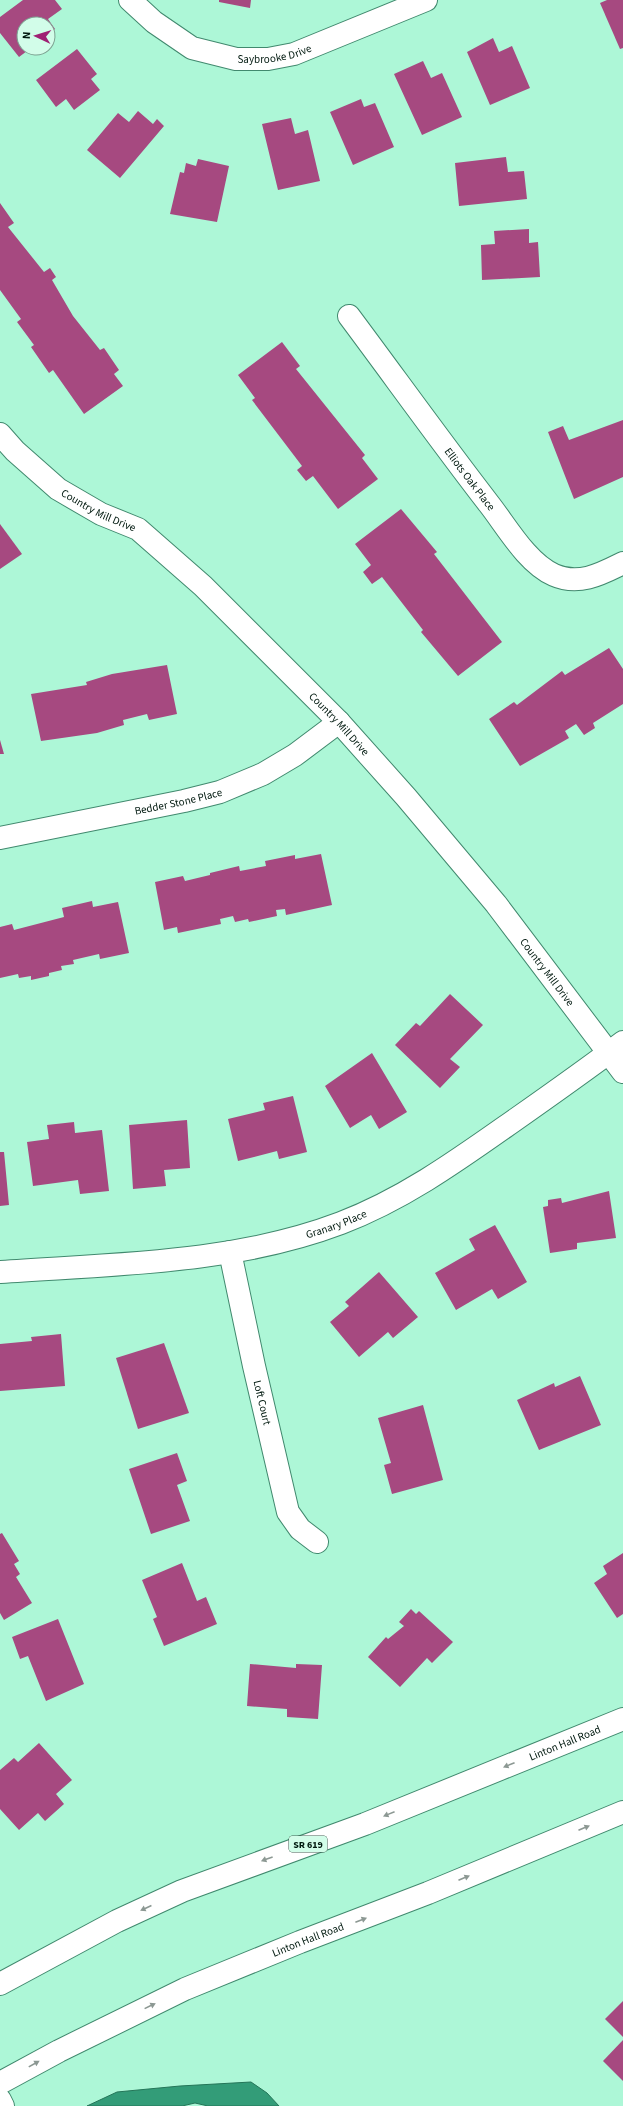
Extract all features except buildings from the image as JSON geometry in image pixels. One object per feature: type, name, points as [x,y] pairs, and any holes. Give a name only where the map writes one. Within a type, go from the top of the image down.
[{"type":"street","name":"Saybrooke Drive","points":[[130,0],[154,22],[192,48],[236,60],[268,59],[294,54],[426,0]]},
{"type":"street","name":"Elliots Oak Place","points":[[350,316],[464,471],[533,561],[554,575],[571,580],[596,577],[623,563]]},
{"type":"street","name":"Country Mill Drive","points":[[0,434],[15,451],[58,489],[101,514],[138,528],[203,586],[339,722],[406,797],[616,1048],[623,1072]]},
{"type":"street","name":"Bedder Stone Place","points":[[0,838],[184,801],[220,792],[269,770],[295,755],[339,722]]},
{"type":"street","name":"Granary Place","points":[[0,1272],[193,1258],[230,1252],[289,1239],[341,1223],[411,1190],[464,1156],[616,1048]]},
{"type":"street","name":"Loft Court","points":[[230,1252],[254,1366],[288,1512],[300,1529],[317,1542]]},
{"type":"street","name":"Linton Hall Road","points":[[0,1984],[117,1921],[182,1891],[365,1824],[623,1719]]},
{"type":"street","name":"Linton Hall Road","points":[[0,2083],[59,2051],[185,1989],[300,1942],[428,1893],[623,1812]]},
{"type":"street","points":[[0,2100],[3,2106]]},
{"type":"shaded area","points":[[251,2082],[267,2093],[279,2106],[208,2106],[195,2103],[182,2106],[87,2106],[117,2092],[180,2086]]}]
